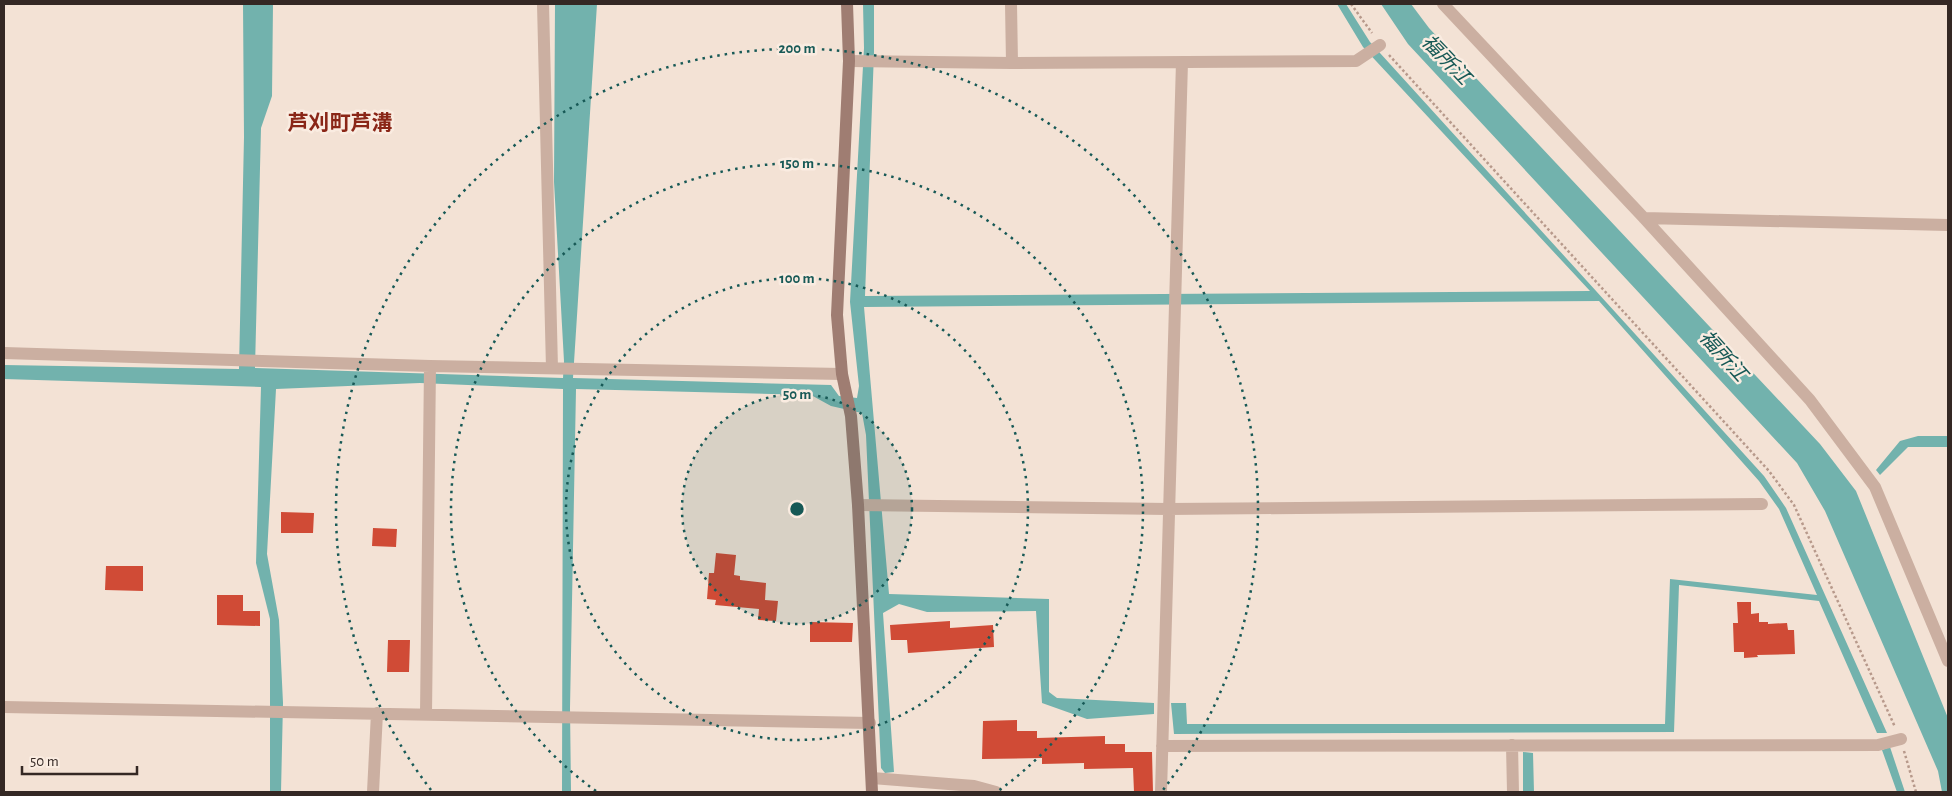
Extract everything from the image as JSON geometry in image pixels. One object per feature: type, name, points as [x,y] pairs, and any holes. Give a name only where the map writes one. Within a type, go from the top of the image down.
[{"type":"street","points":[[543,4],[557,368]]},
{"type":"street","points":[[847,4],[849,61],[838,315],[842,374],[851,416],[858,505],[872,792]]},
{"type":"street","points":[[1011,4],[1012,63]]},
{"type":"street","points":[[1443,4],[1644,218],[1810,400],[1875,487],[1948,661]]},
{"type":"street","points":[[849,61],[1012,63],[1356,61],[1380,45]]},
{"type":"street","points":[[1161,792],[1182,62]]},
{"type":"street","points":[[1644,218],[1948,225]]},
{"type":"street","points":[[4,353],[430,366],[842,374]]},
{"type":"street","points":[[426,714],[430,366]]},
{"type":"street","points":[[858,505],[1168,509],[1762,504]]},
{"type":"street","points":[[4,707],[870,723]]},
{"type":"street","points":[[373,792],[377,713]]},
{"type":"street","points":[[1162,746],[1878,744],[1901,739]]},
{"type":"street","points":[[1512,745],[1512,792]]},
{"type":"street","points":[[872,778],[974,786],[996,792]]},
{"type":"path","points":[[1351,4],[1380,45],[1769,471],[1794,505],[1901,739],[1916,792]]},
{"type":"water","points":[[243,4],[273,4],[272,96],[261,128],[255,368],[563,378],[564,361],[554,182],[555,4],[597,4],[573,378],[831,385],[839,396],[857,398],[859,386],[850,302],[864,48],[863,4],[874,4],[865,296],[1590,291],[1363,47],[1337,4],[1346,4],[1370,42],[1764,476],[1786,508],[1887,733],[1877,733],[1819,601],[1679,585],[1674,732],[1174,734],[1171,703],[1186,703],[1187,724],[1665,724],[1670,579],[1817,595],[1779,509],[1759,481],[1599,301],[864,307],[889,594],[1049,599],[1049,692],[1057,698],[1154,703],[1154,714],[1087,719],[1042,703],[1036,611],[927,612],[899,604],[883,613],[894,772],[885,773],[881,768],[866,435],[862,413],[831,406],[811,395],[576,389],[570,708],[571,792],[562,792],[563,389],[420,383],[276,389],[267,554],[279,620],[283,703],[281,792],[270,792],[270,619],[256,563],[261,387],[4,379],[4,365],[239,369],[244,137]]},
{"type":"water","name":"福所江","points":[[1381,4],[1411,4],[1429,28],[1820,444],[1856,491],[1948,718],[1948,792],[1942,792],[1938,771],[1825,511],[1797,463],[1408,44]]},
{"type":"water","points":[[1918,436],[1948,436],[1948,447],[1908,447],[1880,475],[1876,470],[1900,441]]},
{"type":"water","points":[[1890,747],[1905,792],[1897,792],[1882,750]]},
{"type":"water","points":[[1523,752],[1533,753],[1534,792],[1523,792]]},
{"type":"building","points":[[281,512],[314,513],[313,533],[281,533]]},
{"type":"building","points":[[373,528],[397,529],[396,547],[372,546]]},
{"type":"building","points":[[716,553],[736,555],[734,575],[740,576],[740,580],[766,583],[765,600],[778,601],[776,621],[758,620],[759,609],[715,605],[716,600],[707,599],[709,573],[714,573]]},
{"type":"building","points":[[106,566],[143,566],[143,591],[105,590]]},
{"type":"building","points":[[217,595],[243,595],[243,611],[260,611],[260,626],[217,625]]},
{"type":"building","points":[[1737,602],[1751,602],[1751,614],[1759,613],[1759,622],[1768,622],[1768,624],[1787,623],[1788,630],[1794,630],[1795,654],[1757,655],[1758,657],[1744,658],[1744,652],[1734,652],[1733,623],[1738,623]]},
{"type":"building","points":[[950,621],[950,628],[993,625],[994,647],[908,653],[907,640],[891,640],[890,625]]},
{"type":"building","points":[[810,622],[853,623],[852,642],[810,642]]},
{"type":"building","points":[[388,640],[410,640],[409,672],[387,672]]},
{"type":"building","points":[[1017,720],[1017,731],[1037,731],[1037,738],[1105,736],[1105,744],[1125,744],[1125,752],[1152,752],[1153,792],[1134,792],[1133,768],[1084,769],[1084,763],[1042,764],[1042,758],[982,759],[983,721]]},
{"type":"district","name":"芦刈町芦溝","points":[[340,123]]}]
